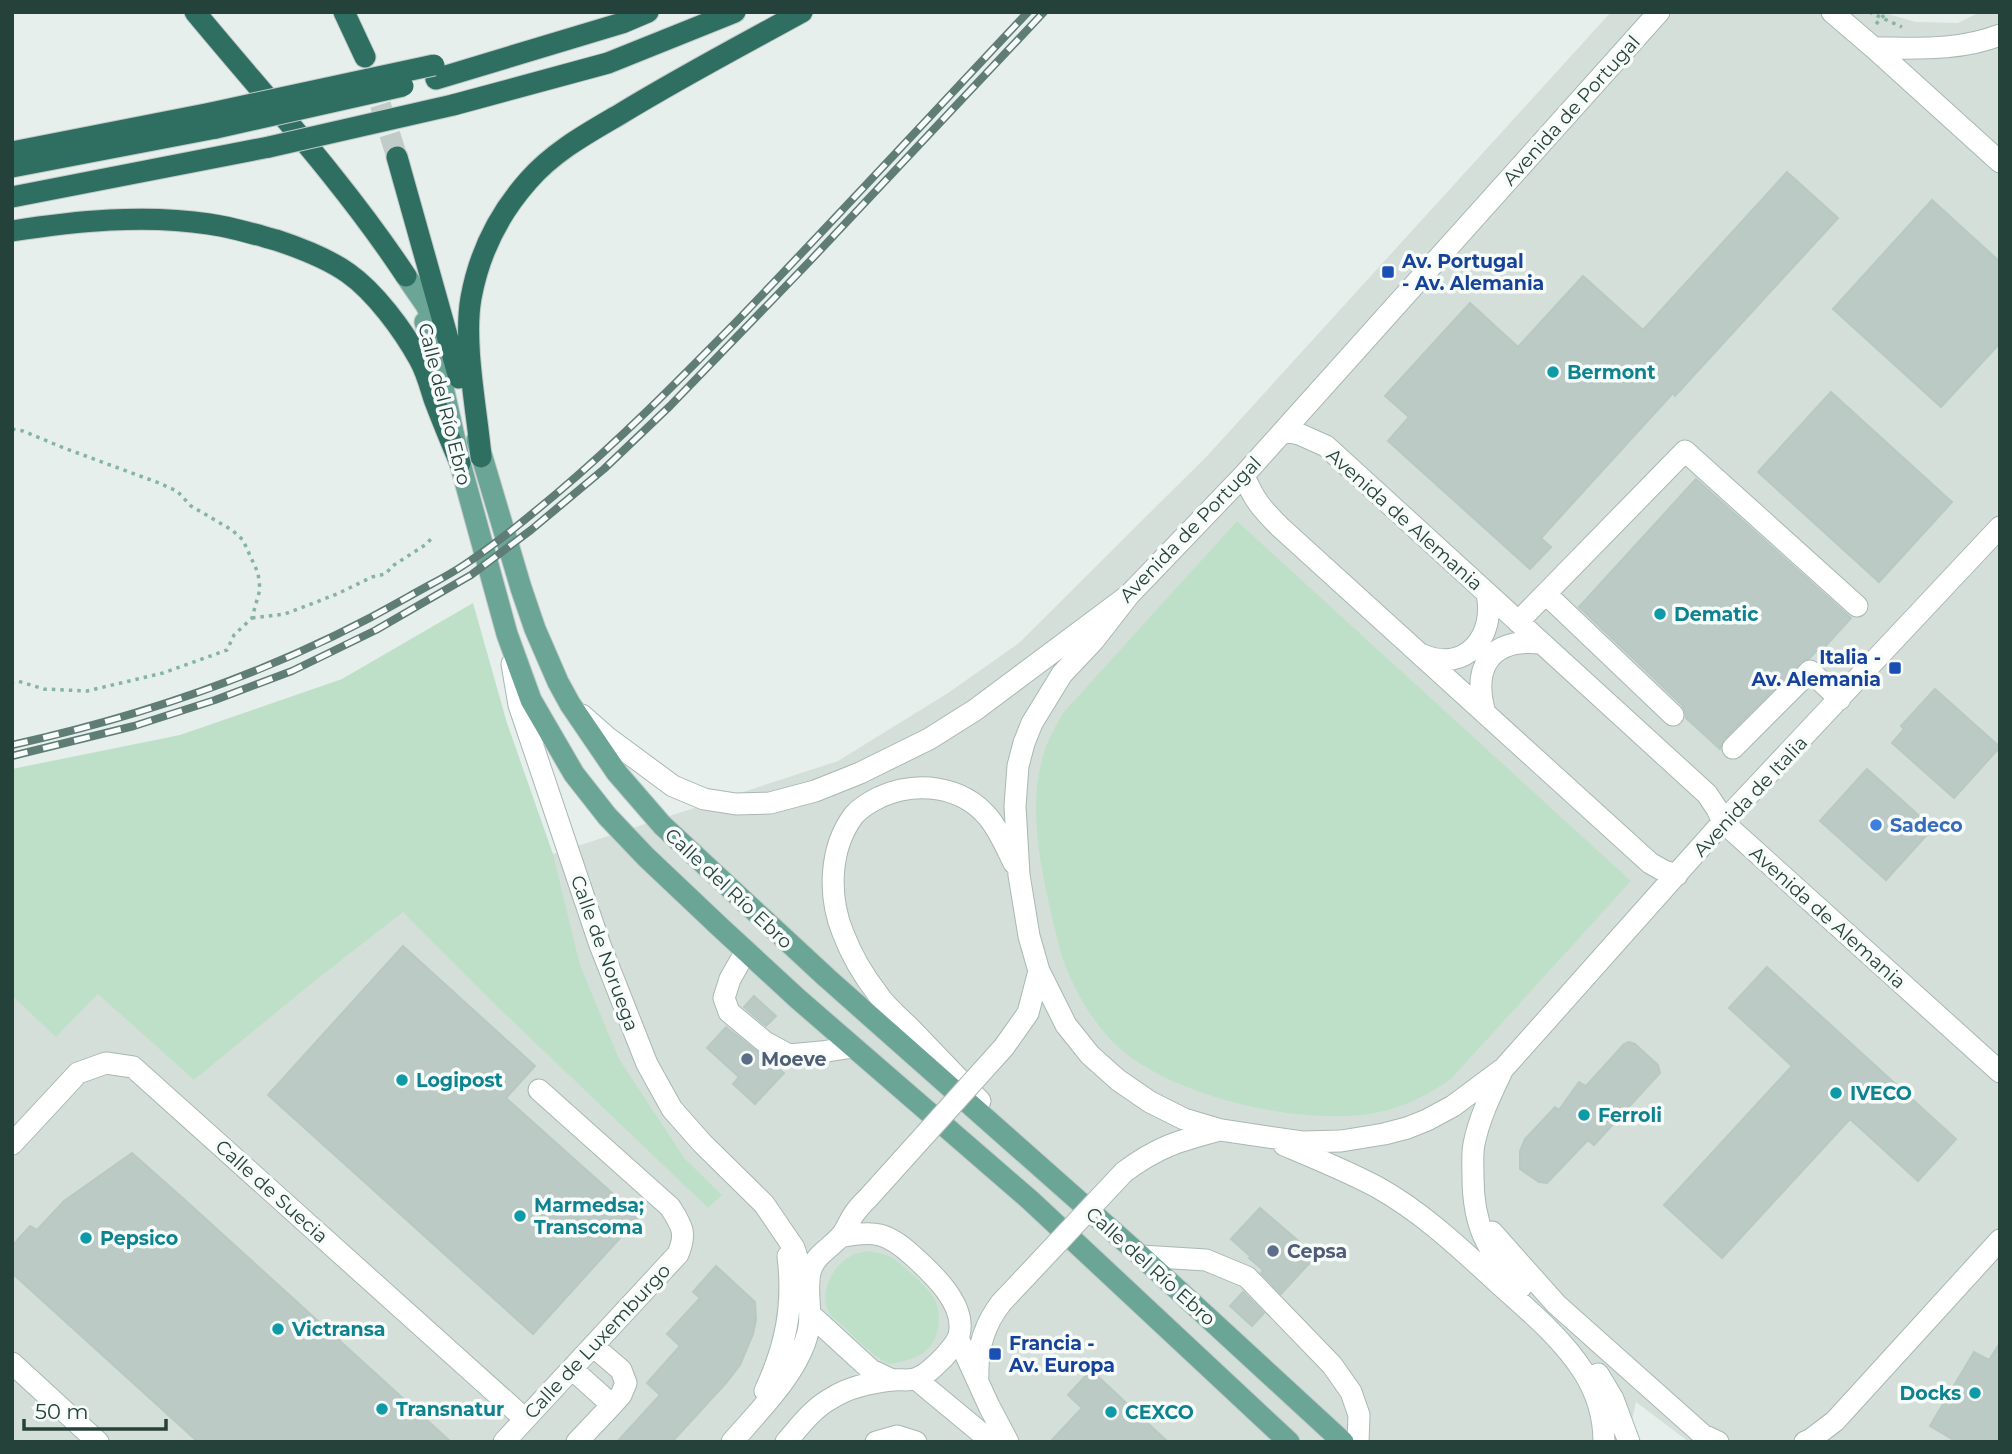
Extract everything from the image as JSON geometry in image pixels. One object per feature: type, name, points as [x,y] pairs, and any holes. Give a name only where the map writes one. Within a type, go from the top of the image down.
[{"type":"highway","points":[[195,12],[346,192],[378,233],[406,276]]},
{"type":"highway","points":[[205,12],[254,83]]},
{"type":"highway","points":[[344,12],[365,57]]},
{"type":"highway","points":[[12,167],[435,72],[549,44],[622,23],[648,12]]},
{"type":"highway","points":[[12,197],[270,147],[453,105],[608,63],[735,12]]},
{"type":"highway","points":[[481,457],[469,349],[470,301],[479,261],[499,219],[528,181],[563,148],[656,92],[802,12]]},
{"type":"highway","points":[[12,152],[213,120]]},
{"type":"highway","points":[[397,157],[459,378]]},
{"type":"highway","points":[[12,231],[113,220],[164,220],[208,224],[261,236],[324,259],[363,284],[401,330],[420,360],[460,463]]},
{"type":"main road","name":"Calle del Río Ebro","points":[[406,276],[438,328],[459,378],[535,629],[570,705],[617,773],[662,825],[827,978],[1054,1177],[1343,1442]]},
{"type":"main road","name":"Calle del Río Ebro","points":[[406,276],[421,311],[438,365],[460,463],[507,634],[531,700],[574,774],[607,816],[646,857],[746,951],[1030,1200],[1289,1442]]},
{"type":"main road","points":[[1203,1362],[1278,1442]]},
{"type":"street","name":"Avenida de Portugal","points":[[570,705],[608,738],[673,786],[704,799],[736,804],[770,803],[860,774],[929,739],[975,710],[1129,595],[1244,475],[1658,12]]},
{"type":"street","points":[[1832,12],[2000,162]]},
{"type":"street","points":[[1874,48],[1955,47],[2000,35]]},
{"type":"street","name":"Avenida de Alemania","points":[[1284,430],[1299,433],[1326,446],[1707,794],[1723,822],[2000,1072]]},
{"type":"street","points":[[1518,622],[1685,451],[1857,606]]},
{"type":"street","points":[[1244,475],[1254,498],[1265,513],[1650,863],[1677,875]]},
{"type":"street","name":"Avenida de Italia","points":[[1504,1068],[1723,822],[2000,527]]},
{"type":"street","name":"Avenida de Alemania","points":[[1421,655],[1431,659],[1456,659],[1475,647],[1484,634],[1489,619],[1487,594]]},
{"type":"street","points":[[1546,594],[1673,715]]},
{"type":"street","points":[[1129,595],[1094,640],[1062,674],[1032,723],[1018,766],[1015,806],[1018,875],[1029,936],[1039,971],[1066,1025],[1090,1055],[1118,1080],[1161,1108],[1184,1119],[1221,1130],[1302,1142],[1384,1135],[1407,1128],[1453,1106],[1504,1068]]},
{"type":"street","name":"Calle de Noruega","points":[[507,634],[519,705],[600,946],[647,1064],[672,1109],[702,1143],[764,1204],[794,1248],[807,1288]]},
{"type":"street","points":[[1485,713],[1480,680],[1490,657],[1510,644],[1541,643]]},
{"type":"street","points":[[1733,748],[1810,671],[1840,699]]},
{"type":"street","points":[[1018,875],[998,831],[986,815],[970,802],[937,788],[897,790],[874,800],[855,813],[843,833],[834,869],[836,914],[855,958],[878,995],[1054,1177]]},
{"type":"street","points":[[746,951],[730,979],[724,998],[729,1012],[765,1042],[789,1055],[853,1047]]},
{"type":"street","points":[[733,1441],[777,1392],[795,1364],[809,1331],[811,1315],[807,1288],[812,1267],[823,1251],[840,1237],[868,1198],[1004,1047],[1028,1013],[1039,971]]},
{"type":"street","name":"Calle de Suecia","points":[[12,1144],[78,1073],[106,1063],[133,1067],[525,1419]]},
{"type":"street","points":[[1504,1068],[1483,1113],[1473,1147],[1473,1200],[1479,1225],[1490,1251],[1513,1279],[1572,1339],[1594,1367],[1613,1399],[1629,1442]]},
{"type":"street","name":"Calle de Luxemburgo","points":[[504,1442],[678,1254],[684,1240],[681,1224],[670,1208],[539,1090]]},
{"type":"street","points":[[978,1381],[977,1363],[988,1320],[1124,1172],[1148,1154],[1175,1142],[1221,1130]]},
{"type":"street","points":[[1266,1137],[1377,1187],[1412,1209],[1464,1252],[1542,1323],[1563,1344],[1583,1371],[1599,1402],[1604,1421],[1604,1442]]},
{"type":"street","points":[[1473,1200],[1491,1230],[1556,1304],[1703,1435],[1718,1442]]},
{"type":"street","name":"Calle de Noruega","points":[[733,1441],[762,1398],[777,1365],[789,1319],[791,1282],[788,1255],[781,1230]]},
{"type":"street","points":[[840,1237],[878,1234],[898,1242],[937,1278],[959,1320],[958,1337],[1009,1442]]},
{"type":"street","points":[[1805,1442],[1835,1421],[2000,1240]]},
{"type":"street","points":[[1141,1256],[1206,1261],[1247,1277],[1332,1365],[1351,1392],[1359,1415],[1358,1442]]},
{"type":"street","points":[[786,1442],[813,1411],[832,1397],[855,1388],[892,1380],[916,1379],[934,1367],[949,1352],[958,1337],[1001,1303]]},
{"type":"street","points":[[811,1315],[872,1370],[892,1380]]},
{"type":"street","points":[[577,1442],[621,1395],[626,1383],[621,1370],[593,1346]]},
{"type":"street","points":[[12,1363],[98,1442]]},
{"type":"street","points":[[572,1368],[612,1405]]},
{"type":"street","points":[[916,1379],[992,1442]]},
{"type":"street","points":[[876,1442],[897,1436],[916,1442]]},
{"type":"path","points":[[12,429],[177,491],[191,506],[232,530],[243,540],[258,573],[260,589],[251,618],[234,635],[227,650],[163,673],[87,691],[44,689],[12,681]]},
{"type":"path","points":[[251,618],[285,614],[385,573],[434,536]]},
{"type":"shaded area","points":[[1611,12],[1881,12],[1916,22],[1958,23],[1980,12],[2000,12],[2000,1442],[1689,1442],[1636,1402],[1627,1442],[12,1442],[12,996],[56,1036],[98,993],[312,982],[403,911],[553,854],[838,761],[948,693],[1019,643],[1208,455]]},
{"type":"green space","points":[[1237,521],[1631,881],[1452,1078],[1415,1100],[1385,1111],[1345,1116],[1274,1111],[1199,1092],[1165,1077],[1135,1060],[1104,1032],[1078,992],[1058,943],[1043,875],[1036,815],[1039,775],[1049,739],[1063,713]]},
{"type":"green space","points":[[473,603],[507,723],[553,854],[580,965],[619,1059],[685,1159],[722,1195],[708,1208],[504,1013],[403,912],[194,1080],[98,994],[56,1037],[12,996],[12,769],[180,735],[342,679]]},
{"type":"green space","points":[[869,1251],[888,1256],[901,1264],[926,1288],[937,1304],[939,1325],[935,1338],[928,1349],[914,1358],[888,1364],[869,1351],[830,1314],[827,1307],[825,1299],[828,1282],[837,1268],[851,1256]]},
{"type":"building","name":"Bermont","points":[[1787,172],[1838,218],[1541,538],[1551,547],[1530,569],[1388,441],[1409,417],[1385,396],[1470,303],[1518,347],[1583,276],[1643,330]]},
{"type":"building","points":[[1932,200],[2000,262],[2000,343],[1941,407],[1833,309]]},
{"type":"building","points":[[1831,392],[1952,502],[1879,582],[1758,472]]},
{"type":"building","name":"Dematic","points":[[1696,479],[1851,618],[1822,650],[1819,648],[1810,658],[1801,662],[1724,739],[1720,749],[1686,718],[1682,705],[1579,607]]},
{"type":"building","points":[[1935,689],[2000,747],[1954,798],[1892,743],[1904,729],[1901,726]]},
{"type":"building","name":"Sadeco","points":[[1867,769],[1933,828],[1886,880],[1820,821]]},
{"type":"building","points":[[403,946],[535,1066],[506,1098],[639,1217],[533,1334],[268,1095]]},
{"type":"building","name":"IVECO","points":[[1767,967],[1956,1139],[1918,1181],[1850,1119],[1722,1258],[1664,1205],[1792,1066],[1729,1008]]},
{"type":"building","points":[[754,996],[776,1016],[766,1026],[744,1007]]},
{"type":"building","points":[[726,1027],[784,1073],[755,1104],[733,1084],[739,1077],[707,1048]]},
{"type":"building","name":"Ferroli","points":[[1624,1044],[1635,1044],[1658,1065],[1660,1073],[1594,1145],[1588,1140],[1547,1183],[1539,1182],[1520,1169],[1520,1151],[1525,1139],[1555,1107],[1559,1110],[1579,1082],[1586,1086]]},
{"type":"building","points":[[132,1153],[451,1442],[198,1442],[12,1273],[12,1246],[30,1226],[37,1230],[64,1201]]},
{"type":"building","points":[[1260,1208],[1316,1256],[1281,1294],[1261,1273],[1263,1270],[1231,1239]]},
{"type":"building","points":[[716,1266],[755,1302],[756,1320],[753,1334],[740,1365],[672,1442],[617,1442],[660,1395],[647,1383],[680,1346],[667,1334],[700,1298],[693,1292]]},
{"type":"building","points":[[1243,1292],[1264,1313],[1252,1326],[1230,1306]]},
{"type":"building","name":"Docks","points":[[2000,1343],[2000,1442],[1957,1442],[1930,1426],[1974,1352],[1989,1360]]},
{"type":"building","name":"CEXCO","points":[[1091,1370],[1168,1442],[1050,1442],[1082,1408],[1068,1395]]},
{"type":"tunnel","points":[[371,75],[397,157]]},
{"type":"railway","points":[[12,745],[116,719],[265,667],[361,622],[450,574],[488,549],[580,474],[671,388],[774,283],[1028,12]]},
{"type":"railway","points":[[12,756],[134,726],[292,671],[376,630],[471,575],[531,530],[604,469],[670,406],[1044,12]]},
{"type":"place","name":"Av. Portugal - Av. Alemania","points":[[1388,272]]},
{"type":"place","name":"Bermont","points":[[1553,372]]},
{"type":"place","name":"Dematic","points":[[1660,614]]},
{"type":"place","name":"Italia - Av. Alemania","points":[[1895,668]]},
{"type":"place","name":"Sadeco","points":[[1876,825]]},
{"type":"place","name":"Moeve","points":[[747,1059]]},
{"type":"place","name":"Logipost","points":[[402,1080]]},
{"type":"place","name":"IVECO","points":[[1836,1093]]},
{"type":"place","name":"Ferroli","points":[[1584,1115]]},
{"type":"place","name":"Marmedsa; Transcoma","points":[[520,1216]]},
{"type":"place","name":"Pepsico","points":[[86,1238]]},
{"type":"place","name":"Cepsa","points":[[1273,1251]]},
{"type":"place","name":"Victransa","points":[[278,1329]]},
{"type":"place","name":"Francia - Av. Europa","points":[[995,1354]]},
{"type":"place","name":"Docks","points":[[1975,1393]]},
{"type":"place","name":"Transnatur","points":[[382,1409]]},
{"type":"place","name":"CEXCO","points":[[1111,1412]]}]
